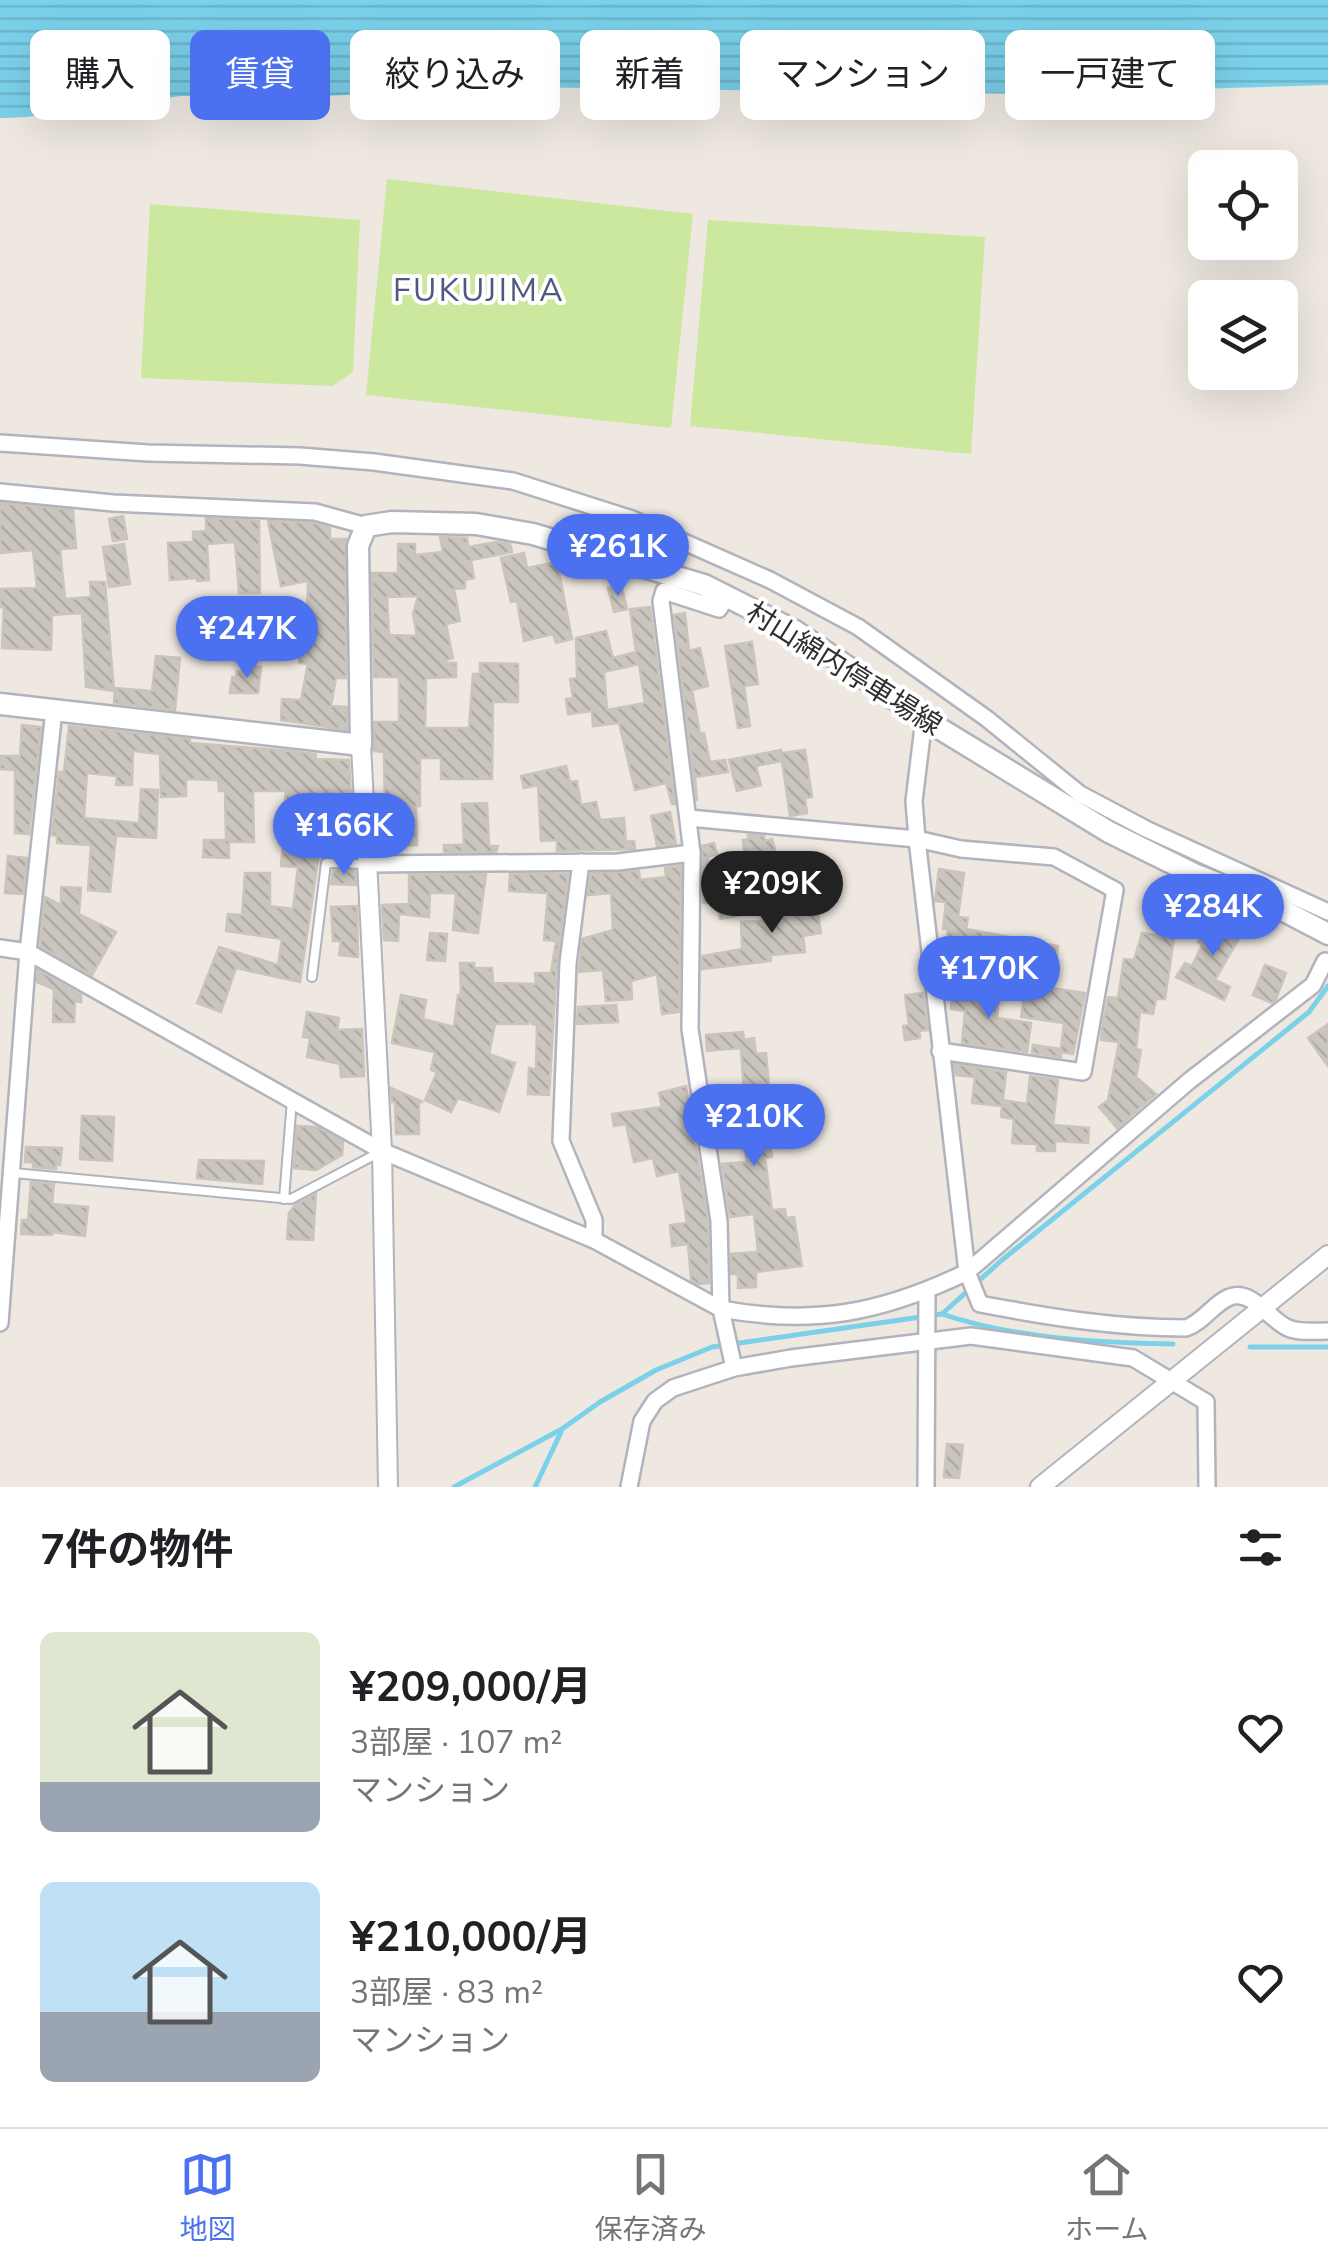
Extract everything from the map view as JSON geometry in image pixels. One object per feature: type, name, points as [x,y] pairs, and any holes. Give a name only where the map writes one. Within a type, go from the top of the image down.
[{"type":"main road","name":"村山綿内停車場線","points":[[366,526],[379,522],[454,522],[533,534],[663,571],[727,596],[794,631],[924,719],[1109,832],[1194,874],[1267,902],[1328,934]]},
{"type":"main road","points":[[0,704],[361,745],[358,546],[366,526]]},
{"type":"street","points":[[0,443],[374,462],[513,481],[632,519],[770,580],[858,627],[986,718],[1080,794],[1328,912]]},
{"type":"street","points":[[0,492],[132,504],[316,512],[366,526]]},
{"type":"street","points":[[727,596],[719,609],[664,590],[661,601],[692,853],[690,1029],[719,1221],[720,1309],[732,1363]]},
{"type":"street","points":[[0,1323],[28,952],[54,710]]},
{"type":"street","points":[[924,719],[914,802],[916,839],[968,1275],[980,1304],[1098,1324],[1172,1328],[1196,1324],[1228,1297],[1245,1297],[1283,1326],[1328,1331]]},
{"type":"street","points":[[361,745],[382,1151],[388,1487]]},
{"type":"street","points":[[689,818],[916,839],[962,849],[1054,857],[1114,890],[1083,1072],[940,1051]]},
{"type":"street","points":[[366,864],[580,862],[692,853]]},
{"type":"street","points":[[580,862],[568,963],[561,1142],[594,1220],[594,1240]]},
{"type":"street","points":[[0,948],[28,952],[382,1151],[594,1240],[720,1309],[766,1317],[805,1318],[928,1297],[968,1275],[1188,1081],[1313,985],[1325,961]]},
{"type":"street","points":[[1040,1487],[1328,1255]]},
{"type":"street","points":[[926,1487],[928,1297]]},
{"type":"street","points":[[628,1487],[642,1421],[655,1401],[673,1388],[732,1363],[928,1336],[972,1336],[1133,1358],[1206,1402],[1207,1487]]},
{"type":"lane","points":[[312,977],[326,862],[366,864]]},
{"type":"lane","points":[[284,1199],[292,1100]]},
{"type":"lane","points":[[14,1173],[290,1199],[382,1151]]},
{"type":"green space","points":[[387,179],[693,214],[671,428],[366,395]]},
{"type":"green space","points":[[150,204],[360,220],[353,372],[332,386],[141,378]]},
{"type":"green space","points":[[708,220],[985,237],[971,454],[690,426]]},
{"type":"water","points":[[0,0],[1328,0],[1328,85],[1215,88],[1215,30],[1005,30],[1005,94],[985,93],[985,30],[740,30],[740,90],[720,90],[720,30],[580,30],[580,88],[560,88],[560,30],[350,30],[350,95],[330,96],[330,30],[190,30],[190,96],[170,97],[170,30],[30,30],[30,116],[0,118]]},
{"type":"building","points":[[0,503],[73,510],[76,548],[60,549],[65,599],[91,597],[90,582],[105,582],[114,691],[86,687],[82,613],[52,615],[51,650],[2,648],[4,607],[0,607],[0,589],[37,588],[33,550],[0,553]]},
{"type":"building","points":[[123,516],[127,539],[113,541],[109,519]]},
{"type":"building","points":[[206,518],[259,521],[260,593],[239,593],[235,542],[207,544],[209,580],[170,580],[168,543],[193,542],[193,532],[206,531]]},
{"type":"building","points":[[268,521],[313,523],[330,528],[330,539],[346,539],[346,678],[336,678],[331,706],[347,707],[347,730],[281,720],[282,699],[301,700],[308,664],[299,663],[300,645],[282,644],[282,624],[300,624],[300,613],[307,613],[308,581],[281,586]]},
{"type":"building","points":[[440,537],[467,538],[468,547],[510,544],[512,552],[471,560],[474,578],[465,580],[465,588],[454,589],[460,621],[446,624],[453,658],[446,663],[456,663],[456,677],[426,678],[425,728],[469,728],[473,674],[480,674],[480,663],[518,664],[518,702],[493,702],[492,779],[441,779],[441,758],[420,758],[417,845],[392,846],[391,810],[385,810],[384,752],[374,751],[374,722],[399,722],[399,677],[374,677],[372,573],[398,573],[398,544],[415,544],[415,555],[443,552]],"holes":[[[418,596],[413,614],[417,636],[389,635],[387,597]]]},
{"type":"building","points":[[124,544],[130,584],[109,587],[103,547]]},
{"type":"building","points":[[524,553],[527,568],[557,562],[572,639],[556,643],[553,634],[524,641],[517,601],[511,602],[501,558]]},
{"type":"building","points":[[621,585],[627,609],[614,612],[608,588]]},
{"type":"building","points":[[650,607],[675,804],[666,783],[635,790],[619,723],[593,726],[592,711],[568,714],[566,699],[573,698],[570,679],[577,678],[576,638],[606,631],[613,658],[636,652],[630,609]],"holes":[[[639,664],[645,703],[607,710],[604,672]]]},
{"type":"building","points":[[685,613],[689,651],[700,648],[708,686],[692,690],[700,734],[704,733],[710,762],[725,760],[728,772],[695,777],[697,801],[674,615]]},
{"type":"building","points":[[752,642],[758,684],[744,686],[750,726],[738,728],[725,646]]},
{"type":"building","points":[[156,656],[180,658],[175,710],[114,703],[115,688],[152,691]]},
{"type":"building","points":[[248,666],[261,667],[258,693],[230,693],[232,677],[236,677],[237,671],[247,672]]},
{"type":"building","points":[[22,725],[41,727],[29,834],[15,833],[15,770],[0,769],[0,756],[20,756]]},
{"type":"building","points":[[69,726],[190,739],[190,743],[316,754],[315,759],[349,760],[354,856],[328,856],[330,803],[285,800],[286,791],[253,791],[254,842],[229,842],[229,858],[203,857],[204,840],[226,840],[225,791],[219,791],[218,780],[186,779],[186,796],[161,797],[160,754],[133,751],[132,785],[116,785],[117,776],[87,773],[84,818],[139,823],[141,789],[158,790],[156,838],[116,836],[110,892],[88,890],[91,845],[57,843],[57,836],[52,835]]},
{"type":"building","points":[[781,750],[805,750],[812,797],[805,798],[807,813],[790,816],[782,761],[756,766],[761,785],[737,791],[729,760]]},
{"type":"building","points":[[566,766],[570,782],[577,781],[581,805],[596,802],[600,820],[624,818],[626,842],[634,841],[635,849],[557,851],[557,840],[541,841],[538,785],[524,788],[521,776]]},
{"type":"building","points":[[487,803],[489,846],[498,846],[496,852],[444,852],[444,845],[464,845],[462,804]]},
{"type":"building","points":[[670,812],[676,844],[657,846],[651,816]]},
{"type":"building","points":[[748,835],[764,836],[765,841],[772,839],[780,868],[773,869],[777,892],[743,897],[746,914],[720,919],[717,903],[703,903],[702,846],[714,843],[717,854],[707,857],[713,891],[747,882],[743,840],[749,839]]},
{"type":"building","points":[[283,844],[320,847],[300,982],[236,968],[221,1012],[197,1003],[219,947],[278,965],[282,939],[226,931],[228,914],[242,915],[245,873],[270,873],[270,906],[293,909],[298,867],[281,866]]},
{"type":"building","points":[[8,856],[27,858],[23,894],[5,893]]},
{"type":"building","points":[[681,866],[679,1012],[662,1014],[657,974],[631,981],[632,999],[606,1001],[603,970],[579,972],[582,939],[613,930],[611,893],[588,895],[591,873],[639,871],[640,880],[666,877],[665,868]]},
{"type":"building","points":[[939,869],[964,873],[958,917],[968,918],[966,929],[1058,946],[1056,962],[1034,959],[1032,971],[1007,966],[1009,951],[968,944],[968,967],[944,964],[948,929],[943,929],[946,902],[935,901]]},
{"type":"building","points":[[333,871],[355,871],[356,885],[331,884]]},
{"type":"building","points":[[486,874],[478,933],[453,930],[456,893],[430,893],[429,917],[399,914],[398,941],[384,940],[382,905],[409,904],[409,875]]},
{"type":"building","points":[[510,874],[568,874],[557,963],[549,1095],[528,1094],[529,1068],[536,1070],[537,1025],[530,1018],[528,1024],[495,1024],[489,1054],[515,1063],[499,1112],[458,1098],[451,1112],[425,1100],[437,1072],[431,1070],[435,1052],[392,1043],[401,995],[426,1000],[423,1019],[454,1027],[461,995],[460,963],[492,968],[493,983],[536,984],[535,973],[551,973],[556,941],[544,940],[548,893],[509,891]]},
{"type":"building","points":[[61,887],[81,888],[79,914],[116,932],[92,975],[40,946],[45,897],[61,905]]},
{"type":"building","points":[[816,898],[821,933],[803,936],[805,952],[771,955],[771,961],[702,969],[702,956],[742,949],[741,922],[781,920],[780,900]]},
{"type":"building","points":[[357,906],[358,957],[339,955],[341,941],[333,941],[331,907]]},
{"type":"building","points":[[1227,917],[1245,928],[1215,980],[1230,987],[1224,1000],[1176,977],[1185,963],[1192,966],[1206,928],[1217,934]]},
{"type":"building","points":[[430,933],[447,934],[445,961],[427,960]]},
{"type":"building","points":[[1142,933],[1174,938],[1165,999],[1156,999],[1153,1014],[1140,1012],[1136,1049],[1141,1050],[1136,1077],[1156,1094],[1117,1128],[1099,1107],[1108,1100],[1119,1042],[1101,1040],[1102,1030],[1108,997],[1118,998],[1124,959],[1134,960]]},
{"type":"building","points":[[1265,965],[1286,973],[1272,1003],[1253,995]]},
{"type":"building","points":[[38,970],[81,995],[81,1002],[75,1001],[74,1022],[53,1022],[54,989],[37,982]]},
{"type":"building","points":[[1026,984],[1085,993],[1073,1054],[1061,1052],[1061,1057],[1032,1053],[1033,1045],[1061,1049],[1064,1023],[1021,1017]]},
{"type":"building","points":[[973,985],[999,987],[997,1018],[1031,1023],[1027,1052],[962,1043],[965,1011],[951,1009],[953,990],[972,993]]},
{"type":"building","points":[[923,993],[928,1030],[919,1031],[920,1038],[905,1040],[903,1026],[909,1025],[905,995]]},
{"type":"building","points":[[616,1005],[618,1022],[577,1024],[578,1007]]},
{"type":"building","points":[[307,1012],[339,1018],[337,1030],[362,1029],[364,1076],[341,1077],[340,1064],[307,1057],[310,1038],[303,1037]]},
{"type":"building","points":[[1328,1024],[1328,1066],[1308,1038]]},
{"type":"building","points":[[743,1032],[744,1040],[754,1038],[756,1054],[766,1053],[770,1098],[763,1098],[772,1157],[765,1158],[772,1210],[785,1209],[786,1218],[794,1217],[802,1266],[756,1272],[756,1287],[738,1288],[738,1274],[731,1274],[731,1254],[758,1252],[754,1214],[730,1217],[722,1164],[747,1162],[739,1108],[714,1110],[711,1096],[744,1093],[741,1048],[707,1051],[706,1035]]},
{"type":"building","points":[[954,1064],[1006,1072],[1003,1100],[1027,1104],[1030,1076],[1058,1080],[1053,1125],[1089,1128],[1088,1143],[1055,1141],[1055,1151],[1037,1151],[1037,1144],[1012,1143],[1014,1119],[1001,1117],[1002,1106],[972,1103],[975,1077],[956,1075]]},
{"type":"building","points":[[686,1086],[708,1222],[709,1283],[698,1284],[691,1280],[688,1244],[672,1246],[670,1225],[687,1223],[679,1171],[657,1176],[653,1158],[634,1162],[626,1124],[614,1126],[612,1114],[662,1107],[659,1093]]},
{"type":"building","points":[[391,1088],[423,1102],[419,1102],[419,1134],[396,1134]]},
{"type":"building","points":[[82,1116],[114,1117],[112,1161],[80,1159]]},
{"type":"building","points":[[297,1126],[317,1127],[343,1142],[342,1155],[316,1170],[294,1168]]},
{"type":"building","points":[[26,1147],[62,1148],[60,1165],[56,1164],[56,1169],[33,1167],[33,1162],[25,1162]]},
{"type":"building","points":[[199,1160],[264,1161],[262,1184],[197,1178]]},
{"type":"building","points":[[31,1182],[54,1184],[52,1204],[88,1207],[85,1236],[21,1234],[22,1220],[28,1220]]},
{"type":"building","points":[[316,1194],[313,1240],[287,1239],[289,1213],[295,1205]]},
{"type":"building","points":[[947,1444],[963,1445],[959,1478],[944,1477]]},
{"type":"waterway","points":[[942,1314],[1002,1260],[1309,1012],[1328,986]]},
{"type":"waterway","points":[[454,1487],[562,1429],[656,1370],[712,1347],[942,1314],[1027,1334],[1173,1344]]},
{"type":"waterway","points":[[1250,1347],[1328,1347]]},
{"type":"waterway","points":[[535,1487],[561,1432]]},
{"type":"district","name":"FUKUJIMA","points":[[479,290]]}]
